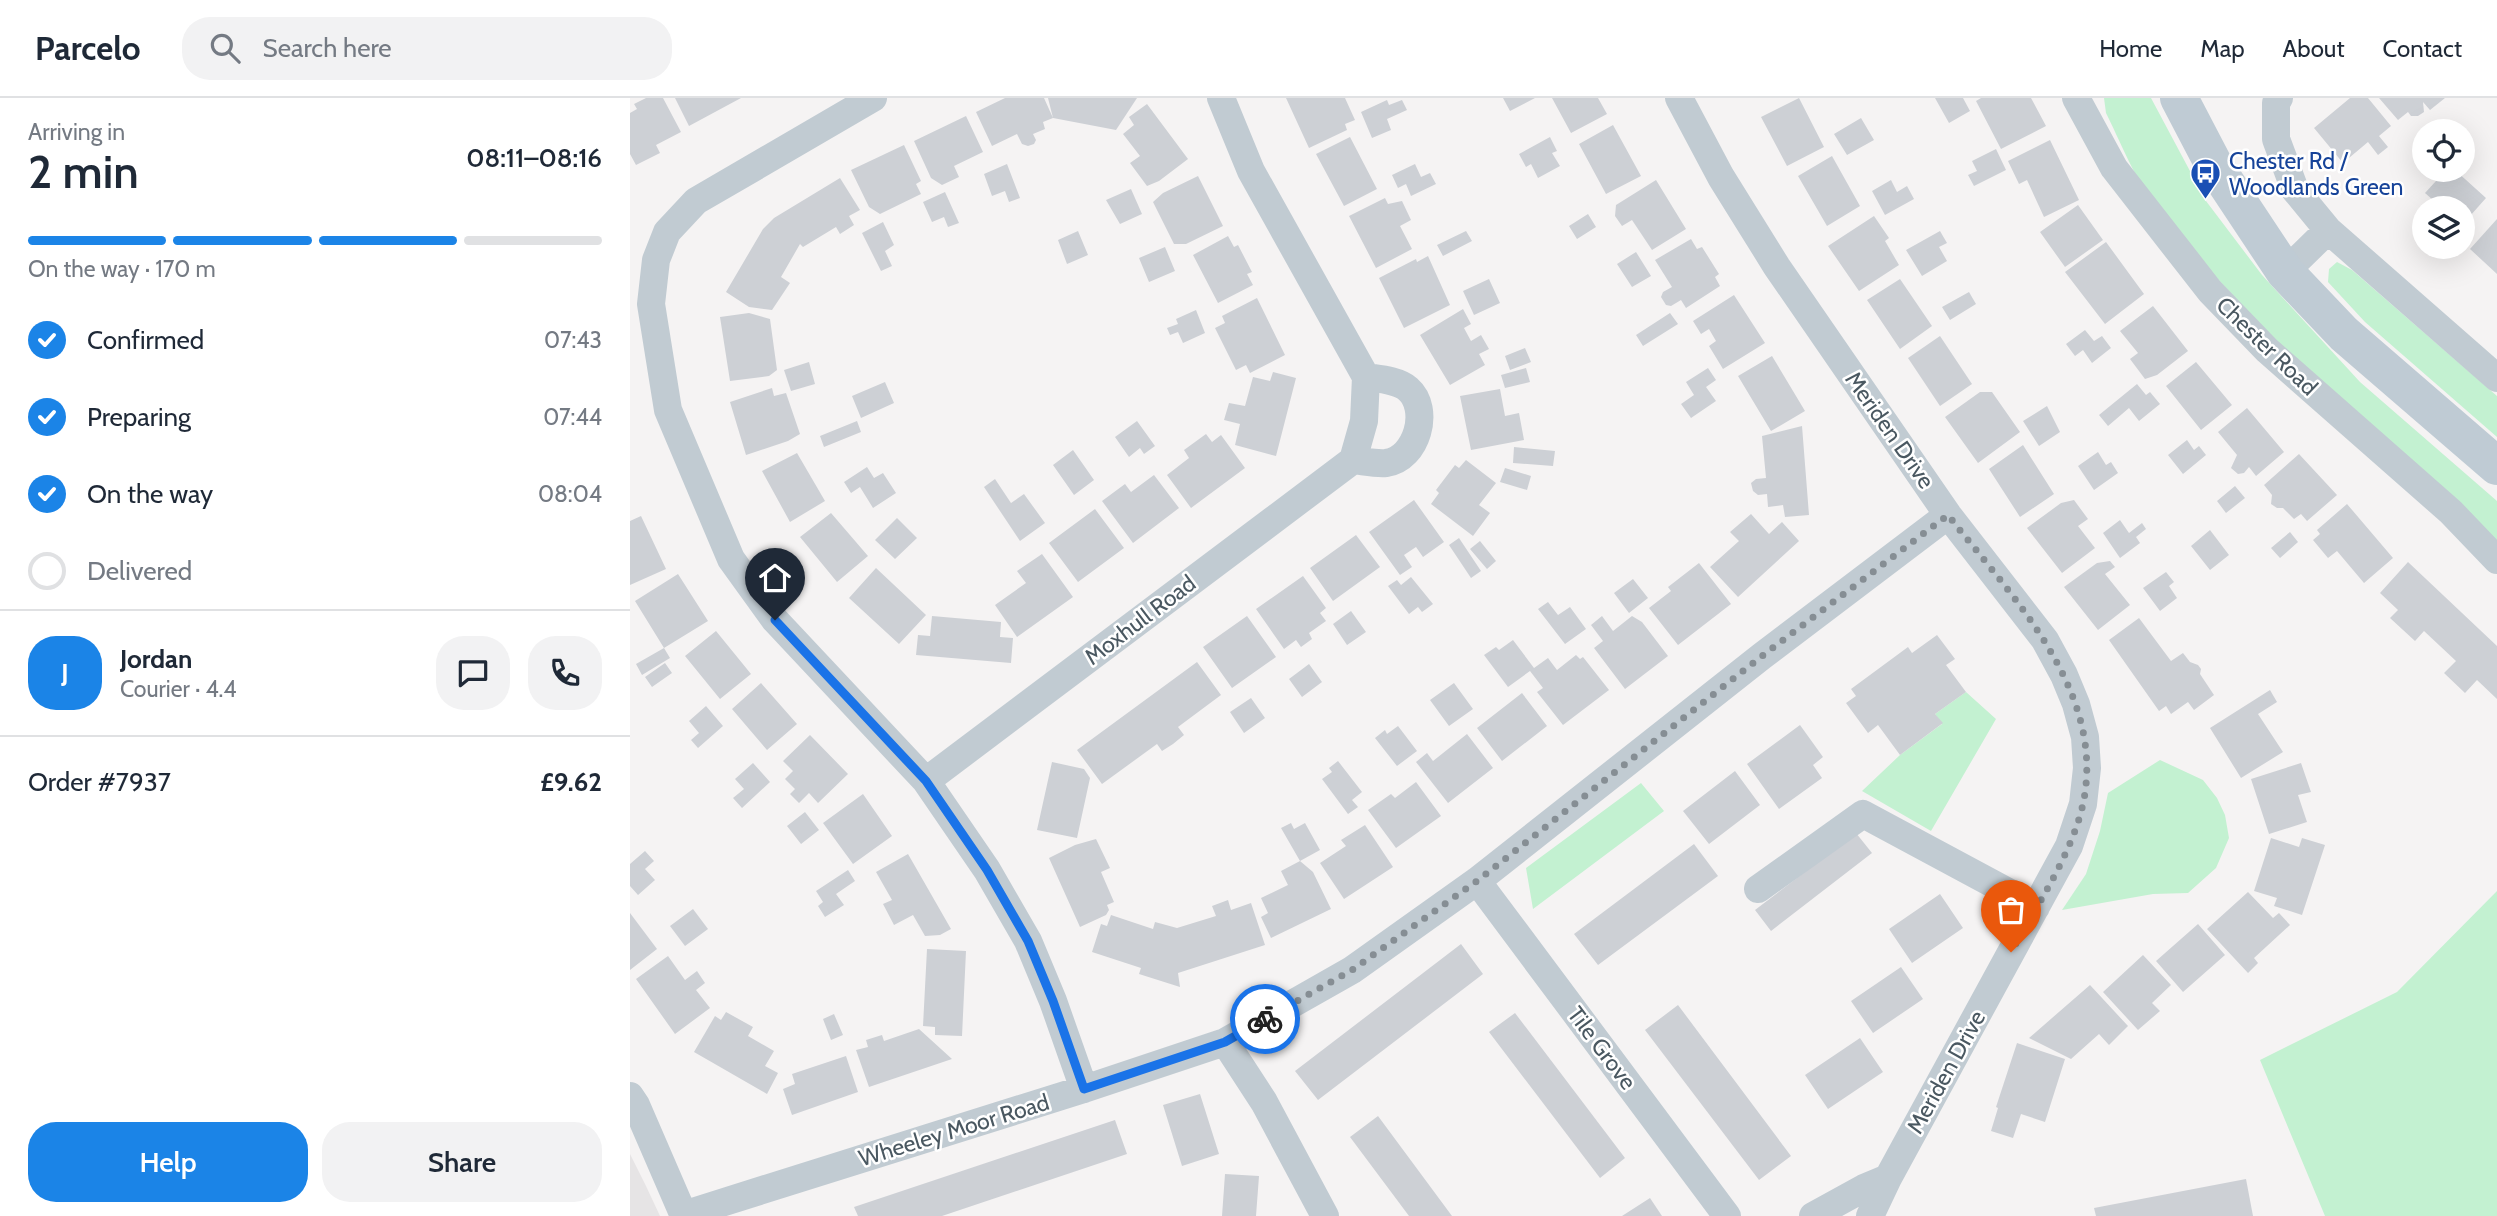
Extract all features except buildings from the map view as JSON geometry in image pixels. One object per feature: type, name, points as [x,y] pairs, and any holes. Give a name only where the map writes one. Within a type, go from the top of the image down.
[{"type":"main road","points":[[2179,98],[2214,165],[2286,272],[2343,334],[2497,466]]},
{"type":"street","points":[[873,98],[696,201],[667,232],[656,260],[652,304],[668,410],[732,559],[775,620],[926,781],[987,870],[1028,941],[1053,1001],[1084,1089]]},
{"type":"street","points":[[1221,98],[1251,171],[1366,377],[1364,421],[1353,460],[1387,463],[1404,455],[1420,424],[1416,399],[1407,387],[1366,377]]},
{"type":"street","name":"Meriden Drive","points":[[1679,98],[1721,177],[1777,267],[1948,515],[2045,640],[2076,704],[2085,737],[2087,768],[2083,804],[2069,846],[1888,1178],[1870,1216]]},
{"type":"street","name":"Chester Road","points":[[2076,98],[2114,168],[2210,291],[2267,350],[2451,512],[2497,560]]},
{"type":"street","points":[[2279,98],[2276,103],[2276,139],[2295,190],[2328,230],[2497,378]]},
{"type":"street","points":[[2286,272],[2328,230]]},
{"type":"street","name":"Moxhull Road","points":[[926,781],[1353,460]]},
{"type":"street","name":"Wheeley Moor Road","points":[[683,1215],[1225,1042],[1352,970],[1477,881],[1762,656],[1948,515]]},
{"type":"street","points":[[1758,888],[1863,814],[2036,907]]},
{"type":"street","name":"Tile Grove","points":[[1477,881],[1727,1216]]},
{"type":"street","points":[[1225,1042],[1264,1101],[1325,1216]]},
{"type":"street","points":[[630,1096],[683,1215]]},
{"type":"street","points":[[1812,1216],[1888,1178]]},
{"type":"shaded area","points":[[630,1154],[645,1184],[660,1216],[630,1216]]},
{"type":"green space","points":[[2104,98],[2151,98],[2206,201],[2262,275],[2360,382],[2497,501],[2497,544],[2316,379],[2272,336],[2189,246],[2138,179],[2106,113]]},
{"type":"green space","points":[[2337,262],[2352,270],[2497,396],[2497,437],[2365,322],[2328,282],[2329,269]]},
{"type":"green space","points":[[1966,692],[1996,719],[1931,831],[1862,791],[1900,755],[1942,724],[1935,714]]},
{"type":"green space","points":[[2160,760],[2203,780],[2217,798],[2225,815],[2229,838],[2216,868],[2188,893],[2153,894],[2062,910],[2086,874],[2100,831],[2108,793]]},
{"type":"green space","points":[[1641,783],[1664,811],[1533,909],[1526,868]]},
{"type":"green space","points":[[2497,891],[2497,1216],[2325,1216],[2260,1060],[2397,992]]},
{"type":"way so far","points":[[1265,1019],[1352,970],[1477,881],[1762,656],[1948,515],[2045,640],[2076,704],[2085,737],[2087,768],[2083,804],[2069,846],[2011,952]]},
{"type":"place","name":"Chester Rd / Woodlands Green","points":[[2206,201]]},
{"type":"route","points":[[775,620],[926,781],[987,870],[1028,941],[1053,1001],[1084,1089],[1225,1042],[1265,1019]]}]
